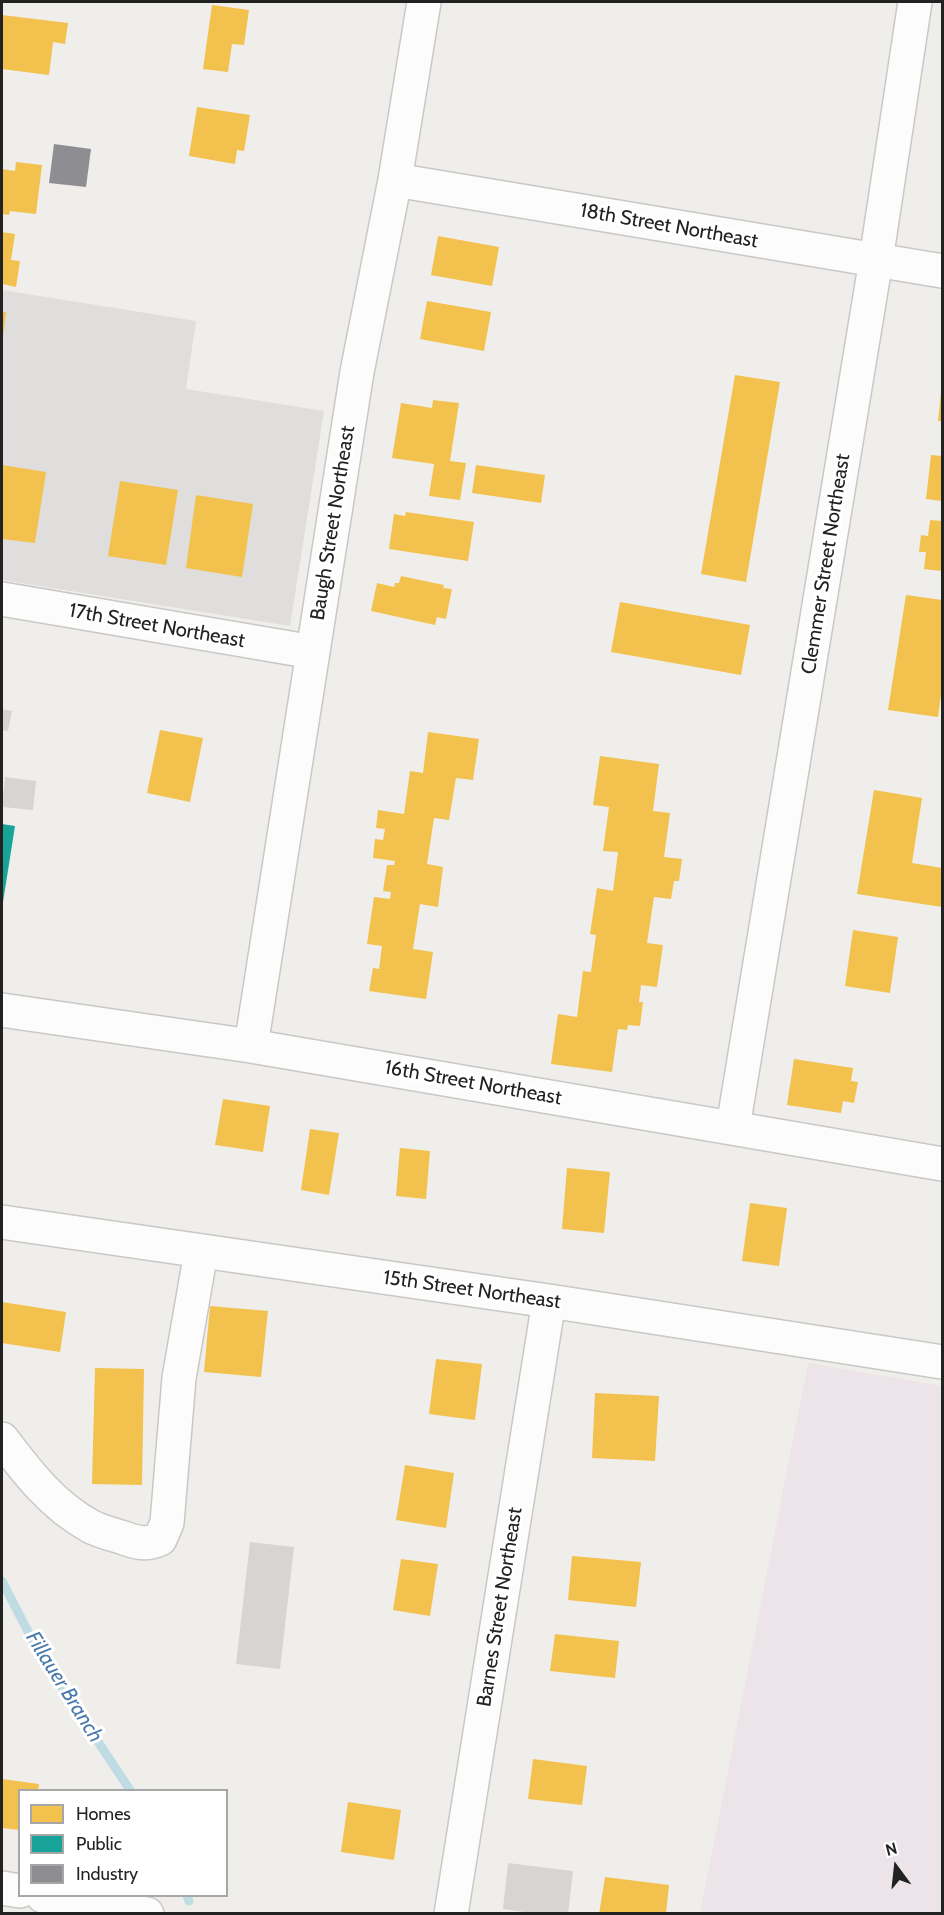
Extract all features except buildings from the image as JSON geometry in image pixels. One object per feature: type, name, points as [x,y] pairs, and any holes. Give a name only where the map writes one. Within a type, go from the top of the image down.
[{"type":"street","name":"Baugh Street Northeast","points":[[251,1046],[357,372],[395,180],[424,2]]},
{"type":"street","name":"Clemmer Street Northeast","points":[[733,1127],[876,260],[915,2]]},
{"type":"street","name":"18th Street Northeast","points":[[395,180],[942,271]]},
{"type":"street","name":"17th Street Northeast","points":[[2,599],[313,652]]},
{"type":"street","name":"16th Street Northeast","points":[[2,1010],[251,1046],[942,1164]]},
{"type":"street","name":"15th Street Northeast","points":[[2,1222],[549,1301],[942,1362]]},
{"type":"street","points":[[2,1438],[52,1499],[91,1527],[135,1542],[150,1544],[160,1539],[167,1523],[179,1378],[201,1252]]},
{"type":"street","name":"Barnes Street Northeast","points":[[451,1914],[549,1301]]},
{"type":"street","points":[[2,1888],[18,1891]]},
{"type":"street","points":[[48,1897],[126,1912]]},
{"type":"shaded area","points":[[2,290],[196,321],[186,389],[324,411],[290,626],[2,580]]},
{"type":"shaded area","points":[[808,1363],[942,1386],[942,1913],[700,1913]]},
{"type":"waterway","name":"Fillauer Branch","points":[[2,1581],[38,1651],[129,1789]]},
{"type":"waterway","name":"Fillauer Branch","points":[[187,1897],[189,1901]]}]
